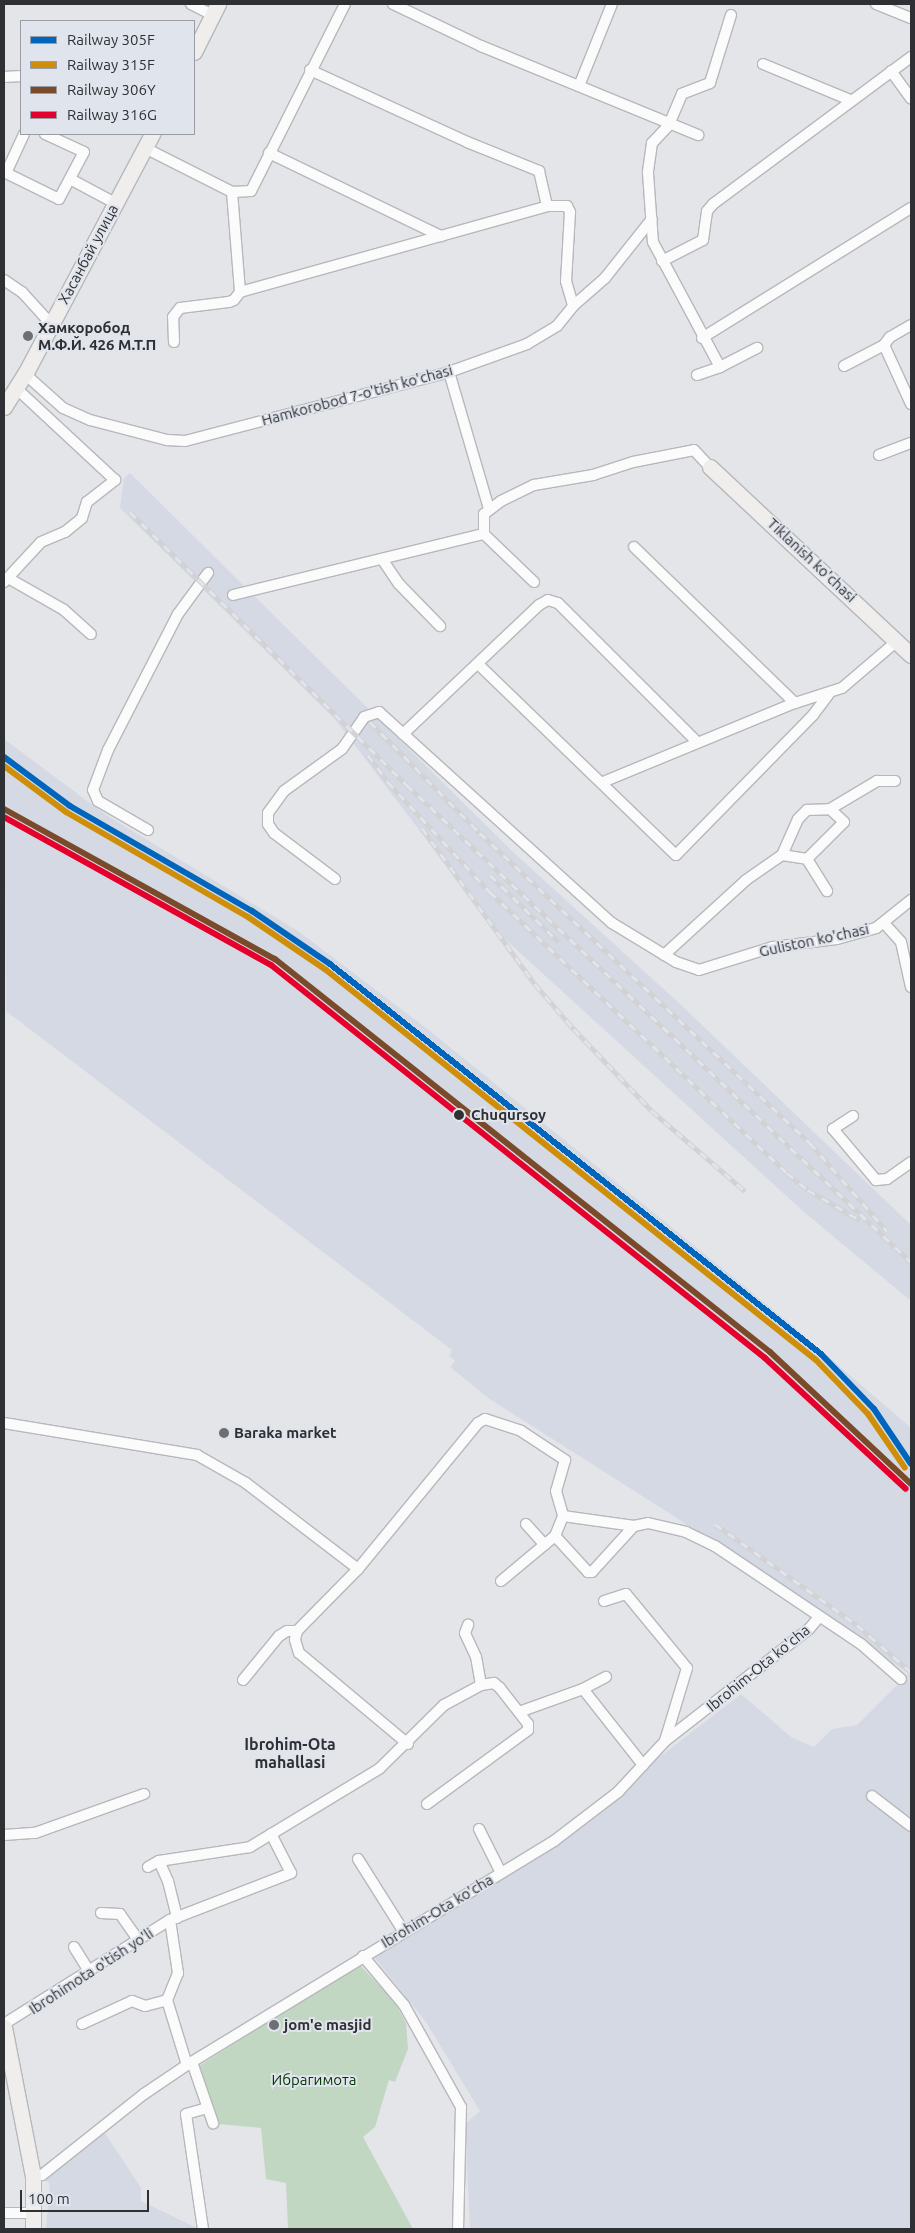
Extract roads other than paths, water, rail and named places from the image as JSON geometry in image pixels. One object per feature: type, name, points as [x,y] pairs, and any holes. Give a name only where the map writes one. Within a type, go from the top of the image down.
[{"type":"street","points":[[191,4],[216,9],[195,50]]},
{"type":"street","points":[[144,148],[232,192],[252,191],[310,70],[345,4]]},
{"type":"street","points":[[393,4],[481,46],[669,125],[698,135]]},
{"type":"street","points":[[579,86],[612,4]]},
{"type":"street","points":[[876,4],[911,18]]},
{"type":"street","points":[[720,367],[702,338],[653,242],[648,173],[652,143],[669,125],[682,94],[710,83],[731,15]]},
{"type":"street","points":[[662,261],[703,240],[707,211],[713,204],[850,100],[911,57]]},
{"type":"street","points":[[763,64],[850,100]]},
{"type":"street","points":[[310,70],[467,142],[539,170],[547,206]]},
{"type":"street","points":[[891,71],[911,99]]},
{"type":"street","points":[[4,76],[20,76]]},
{"type":"street","points":[[24,135],[6,173],[59,199],[84,152],[47,135]]},
{"type":"street","name":"Хасанбай улица","points":[[4,408],[25,374],[151,135]]},
{"type":"street","points":[[269,153],[441,236]]},
{"type":"street","points":[[70,179],[115,203]]},
{"type":"street","points":[[232,192],[240,292]]},
{"type":"street","points":[[174,342],[172,317],[180,308],[229,302],[234,300],[240,292],[547,206],[569,208],[566,281],[572,306]]},
{"type":"street","points":[[702,338],[911,208]]},
{"type":"street","name":"Hamkorobod 7-o'tish ko'chasi","points":[[25,374],[63,408],[90,420],[167,440],[185,441],[448,372],[526,344],[557,326],[572,306],[605,278],[652,219]]},
{"type":"street","points":[[4,280],[22,292],[50,324]]},
{"type":"street","points":[[844,366],[884,345],[890,337],[911,325]]},
{"type":"street","points":[[884,345],[911,404]]},
{"type":"street","points":[[697,375],[720,367],[757,348]]},
{"type":"street","points":[[448,372],[489,509]]},
{"type":"street","points":[[16,388],[115,480],[88,502],[82,518],[65,532],[41,542],[6,580],[64,610],[90,634]]},
{"type":"street","points":[[879,455],[911,443]]},
{"type":"street","points":[[534,582],[484,534],[484,514],[489,509],[534,485],[593,475],[650,458],[694,450],[710,466]]},
{"type":"street","name":"Tiklanish ko'chasi","points":[[710,466],[911,655]]},
{"type":"street","points":[[233,595],[484,534]]},
{"type":"street","points":[[634,547],[795,703]]},
{"type":"street","points":[[382,559],[399,584],[440,626]]},
{"type":"street","points":[[148,830],[98,801],[93,790],[108,750],[178,614],[208,573]]},
{"type":"street","points":[[403,734],[539,605],[548,600],[558,602],[697,742]]},
{"type":"street","points":[[603,782],[795,703],[828,694],[848,683],[897,641]]},
{"type":"street","points":[[478,664],[603,782],[676,855],[813,716],[828,694]]},
{"type":"street","name":"Guliston ko'chasi","points":[[335,879],[274,833],[268,824],[268,813],[284,791],[342,749],[364,717],[378,712],[612,923],[660,953],[698,970],[773,947],[838,939],[884,923],[911,900]]},
{"type":"street","points":[[660,953],[746,880],[782,855],[798,819],[806,810],[830,808],[877,781],[895,780]]},
{"type":"street","points":[[807,859],[844,822],[830,808]]},
{"type":"street","points":[[782,855],[807,859],[827,891]]},
{"type":"street","points":[[884,923],[911,953]]},
{"type":"street","points":[[901,942],[911,987]]},
{"type":"street","points":[[853,1116],[833,1129],[876,1180],[887,1179],[911,1162]]},
{"type":"street","points":[[408,1744],[299,1652],[295,1640],[297,1632],[358,1569],[478,1423],[485,1418],[521,1431],[564,1460],[556,1491],[563,1516],[555,1536],[500,1581]]},
{"type":"street","points":[[4,1423],[197,1455],[246,1483],[358,1569]]},
{"type":"street","name":"Ibrohim-Ota ko'cha","points":[[563,1516],[634,1526],[648,1523],[693,1535],[715,1546],[819,1618],[861,1644],[901,1679]]},
{"type":"street","points":[[526,1524],[545,1545]]},
{"type":"street","points":[[555,1536],[588,1572],[592,1572],[634,1526]]},
{"type":"street","points":[[604,1601],[626,1594],[687,1668],[665,1741]]},
{"type":"street","name":"Ibrohim-Ota ko'cha","points":[[33,2176],[42,2175],[144,2094],[189,2064],[554,1840],[618,1792],[665,1741],[809,1629],[819,1618]]},
{"type":"street","points":[[468,1625],[465,1633],[476,1657],[481,1685]]},
{"type":"street","points":[[243,1680],[281,1634],[297,1632]]},
{"type":"street","points":[[519,1712],[583,1689],[606,1676]]},
{"type":"street","points":[[148,1867],[159,1862],[244,1849],[367,1778],[408,1744],[444,1705],[481,1685],[494,1683],[519,1712],[528,1730],[426,1804]]},
{"type":"street","points":[[583,1689],[643,1765]]},
{"type":"street","points":[[4,1835],[35,1833],[144,1794]]},
{"type":"street","points":[[872,1796],[911,1826]]},
{"type":"street","points":[[479,1829],[501,1873]]},
{"type":"street","name":"Ibrohimota o'tish yo'li","points":[[5,2033],[89,1971],[174,1919],[290,1873],[271,1834]]},
{"type":"street","points":[[358,1859],[404,1932]]},
{"type":"street","points":[[159,1862],[168,1881],[174,1919],[178,1973],[167,2000],[189,2064],[213,2124]]},
{"type":"street","points":[[100,1913],[120,1914],[138,1940]]},
{"type":"street","points":[[74,1947],[89,1971]]},
{"type":"street","points":[[363,1956],[404,2004],[459,2103],[458,2229]]},
{"type":"street","points":[[82,2024],[104,2011],[111,2013],[132,2001],[145,2006],[167,2000]]},
{"type":"street","points":[[5,2033],[33,2176],[35,2213],[33,2229]]},
{"type":"street","points":[[203,2229],[186,2114],[207,2108]]},
{"type":"street","points":[[4,2213],[35,2213]]},
{"type":"railway","points":[[130,512],[407,785],[911,1262]]},
{"type":"railway","points":[[370,722],[480,833],[810,1143],[887,1231]]},
{"type":"railway","points":[[368,755],[388,782],[490,892],[787,1173],[808,1190],[860,1220]]},
{"type":"railway","points":[[422,828],[535,984],[574,1029],[652,1111],[745,1191]]},
{"type":"railway","points":[[490,875],[559,942]]},
{"type":"railway","points":[[715,1524],[857,1625],[911,1672]]},
{"type":"rail line","name":"305F","points":[[4,757],[70,806],[252,911],[330,964],[821,1354],[874,1409],[911,1464]]},
{"type":"rail line","name":"315F","points":[[4,766],[66,812],[248,917],[326,970],[816,1360],[868,1414],[905,1468]]},
{"type":"rail line","name":"306Y","points":[[4,809],[275,959],[770,1352],[911,1484]]},
{"type":"rail line","name":"316G","points":[[4,817],[271,965],[765,1358],[906,1489]]},
{"type":"place","name":"Хамкоробод М.Ф.Й. 426 М.Т.П","points":[[28,336]]},
{"type":"place","name":"Chuqursoy","points":[[459,1115]]},
{"type":"place","name":"Baraka market","points":[[224,1433]]},
{"type":"place","name":"jom'e masjid","points":[[274,2025]]},
{"type":"district","name":"Ibrohim-Ota mahallasi","points":[[290,1753]]},
{"type":"park label","name":"Ибрагимота","points":[[314,2080]]}]
